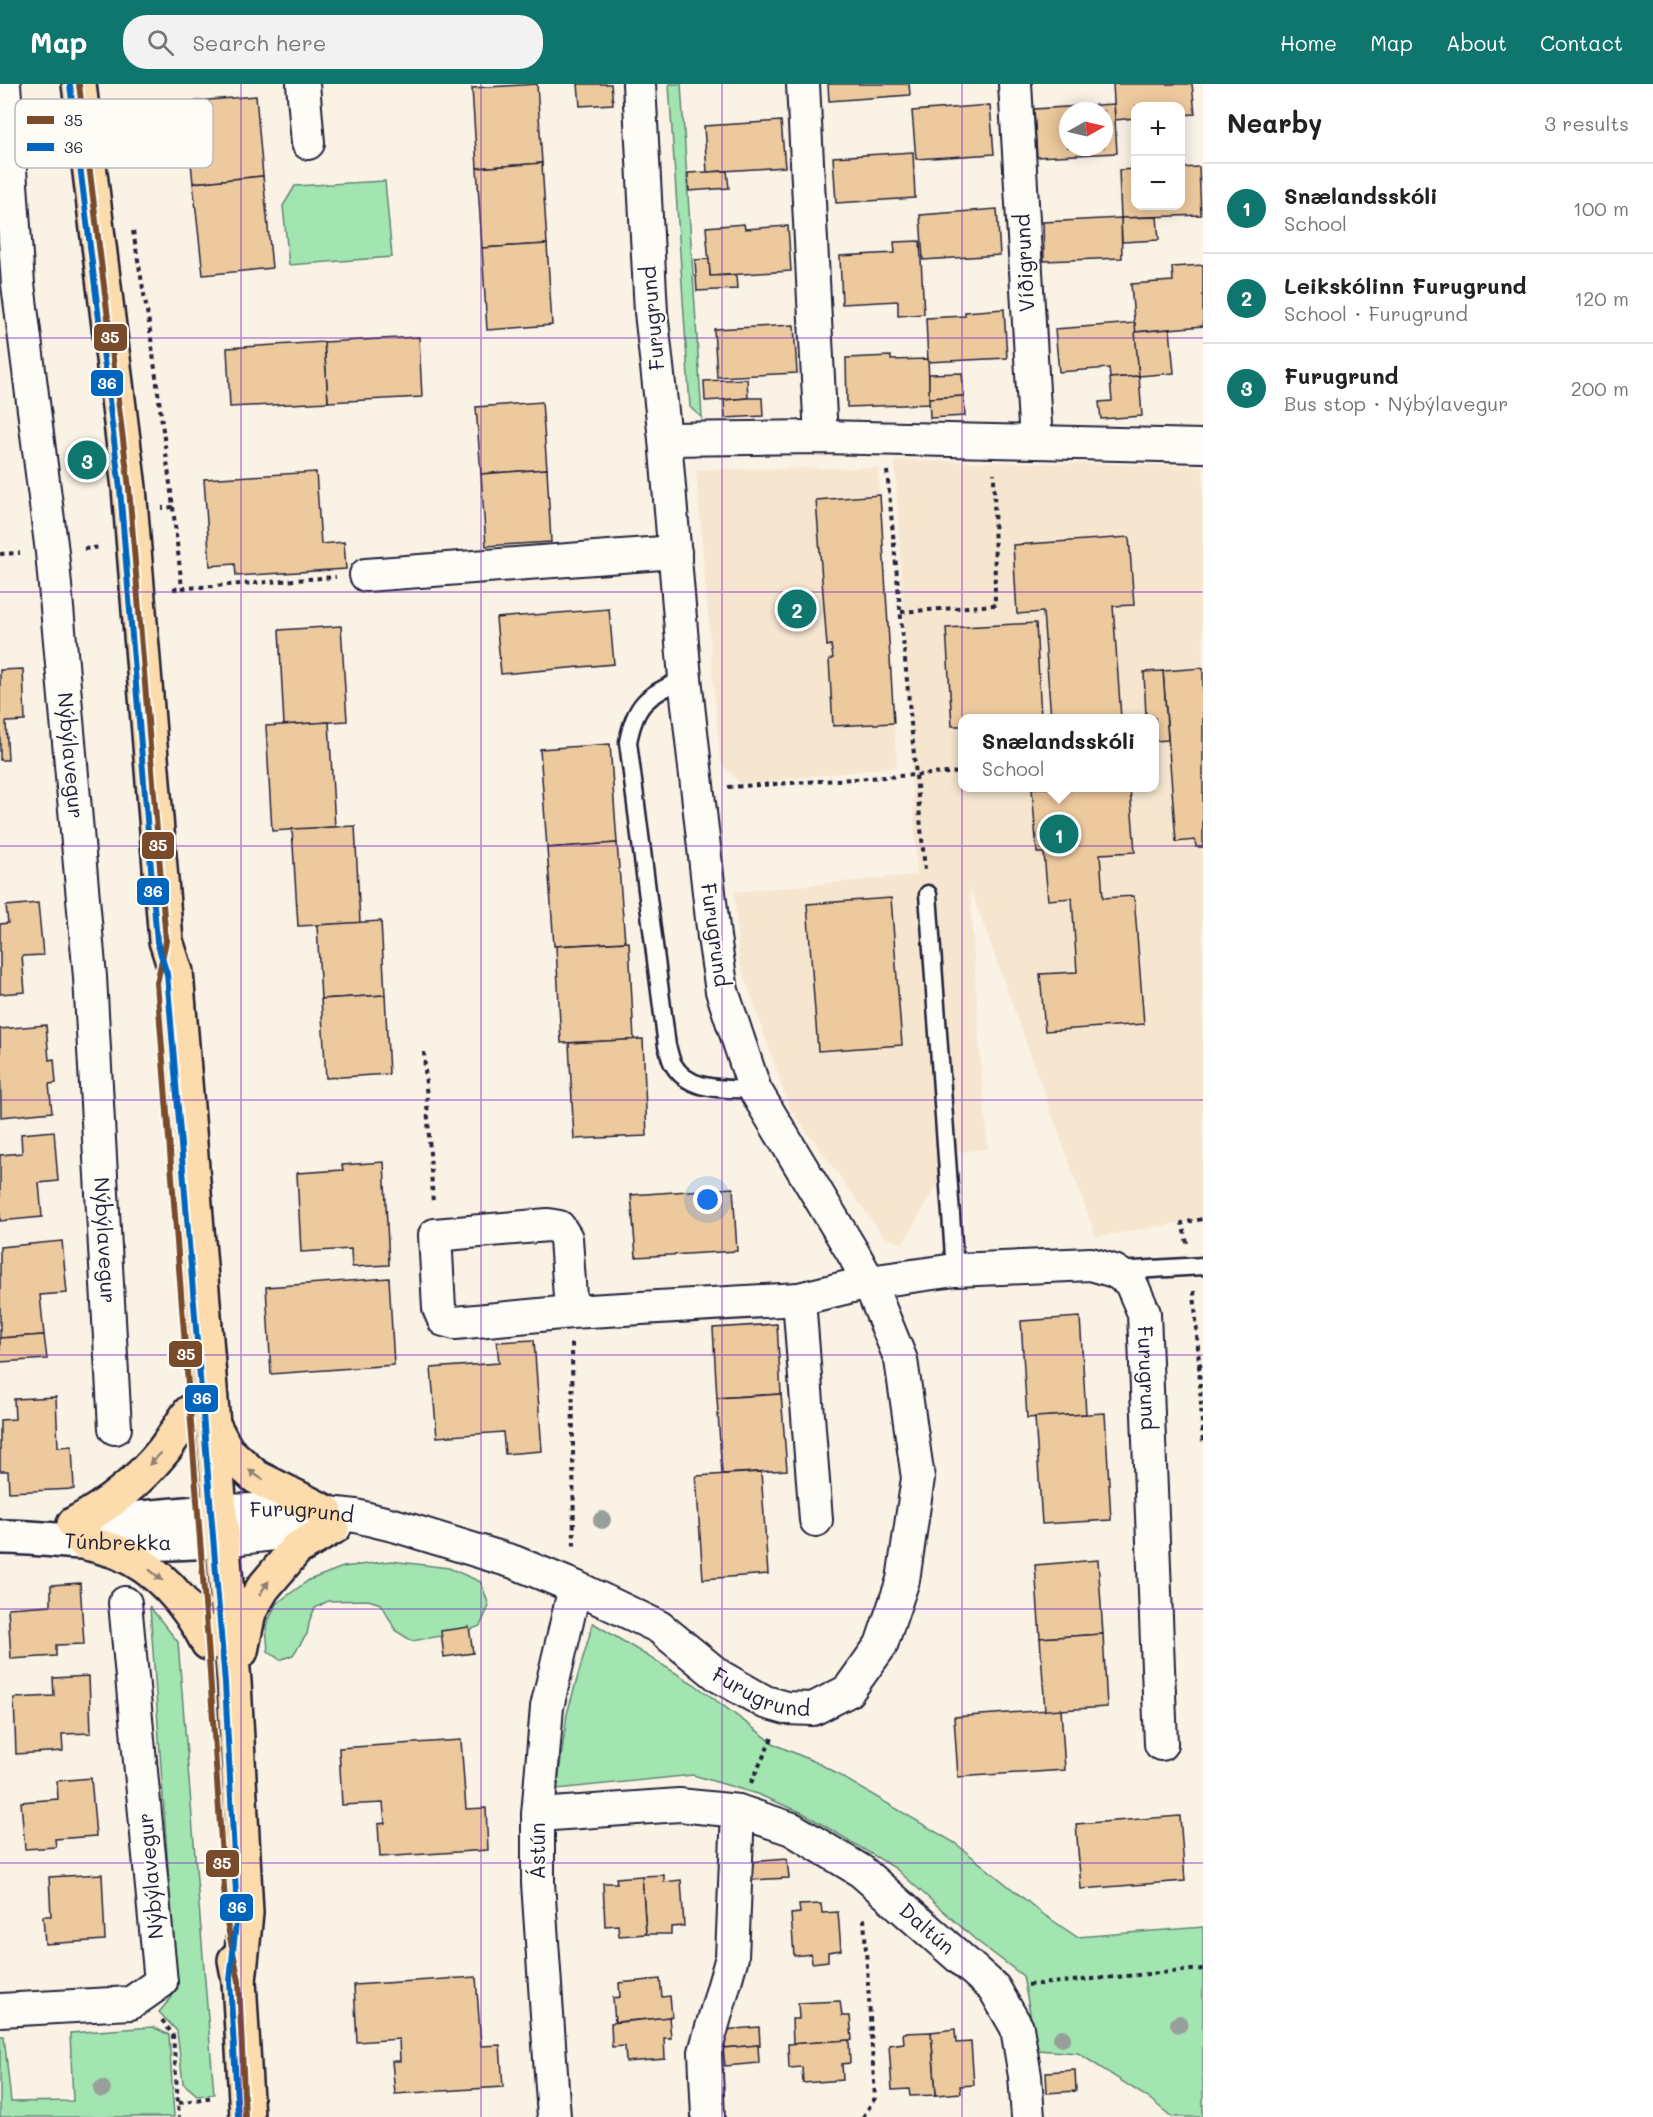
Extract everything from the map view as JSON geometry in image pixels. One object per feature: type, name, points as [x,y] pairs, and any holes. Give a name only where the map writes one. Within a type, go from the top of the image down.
[{"type":"main road","points":[[79,84],[81,99]]},
{"type":"main road","points":[[90,168],[129,488],[166,941],[176,972],[201,1418],[210,1526],[234,1682],[246,1913],[239,1981]]},
{"type":"main road","points":[[201,1418],[226,1451],[256,1477],[329,1520],[296,1549],[263,1588],[249,1612],[234,1682]]},
{"type":"main road","points":[[201,1418],[97,1512],[79,1533],[156,1574],[195,1618],[208,1643]]},
{"type":"main road","points":[[210,1526],[208,1643],[226,1918],[239,1981],[247,2116]]},
{"type":"street","name":"Nýbýlavegur","points":[[4,84],[18,284],[52,552],[90,977],[115,1428]]},
{"type":"street","points":[[303,84],[308,143]]},
{"type":"street","name":"Furugrund","points":[[210,1526],[329,1520],[383,1524],[397,1526],[514,1562],[659,1627],[719,1676],[765,1702],[786,1708],[813,1709],[848,1691],[881,1645],[903,1580],[918,1479],[901,1360],[869,1282],[755,1090],[722,991],[685,678],[665,439],[651,312],[639,84]]},
{"type":"street","points":[[803,84],[821,438]]},
{"type":"street","name":"Víðigrund","points":[[1015,84],[1036,442]]},
{"type":"street","points":[[8,141],[15,140]]},
{"type":"street","points":[[665,439],[821,438],[1203,446]]},
{"type":"street","points":[[366,575],[675,552]]},
{"type":"street","points":[[571,1312],[566,1238],[559,1227],[548,1225],[435,1235],[439,1308],[444,1320],[455,1323],[571,1312],[799,1299],[869,1282],[955,1270],[1091,1264],[1114,1271]]},
{"type":"street","name":"Furugrund","points":[[1114,1271],[1130,1281],[1144,1313],[1161,1744]]},
{"type":"street","points":[[799,1299],[816,1520]]},
{"type":"street","name":"Túnbrekka","points":[[8,1537],[210,1526]]},
{"type":"street","name":"Ástún","points":[[554,2117],[538,1883],[538,1815],[547,1707],[574,1587]]},
{"type":"street","name":"Nýbýlavegur","points":[[0,2010],[131,2003],[161,1982],[125,1603]]},
{"type":"street","name":"Daltún","points":[[538,1815],[679,1805],[738,1811],[792,1829],[861,1871],[994,1988],[1017,2028],[1025,2076],[1028,2117]]},
{"type":"street","points":[[708,2117],[705,2052],[732,1957],[738,1811]]},
{"type":"lane","points":[[685,678],[653,694],[641,705],[632,724],[628,742],[668,1046],[673,1064],[689,1081],[703,1087],[755,1090]]},
{"type":"lane","points":[[928,894],[955,1270]]},
{"type":"lane","points":[[1114,1271],[1198,1266]]},
{"type":"path","points":[[884,439],[928,894]]},
{"type":"path","points":[[173,507],[182,588]]},
{"type":"path","points":[[0,554],[22,553]]},
{"type":"path","points":[[173,589],[366,575]]},
{"type":"path","points":[[697,789],[958,772]]},
{"type":"path","points":[[424,1052],[435,1235]]},
{"type":"path","points":[[1203,1219],[1182,1223],[1198,1266],[1203,1445]]},
{"type":"path","points":[[571,1312],[574,1550]]},
{"type":"path","points":[[1199,1363],[1203,1368]]},
{"type":"path","points":[[738,1811],[786,1708]]},
{"type":"path","points":[[861,1871],[875,2098],[863,2117]]},
{"type":"path","points":[[994,1988],[1203,1969]]},
{"type":"path","points":[[140,1997],[163,2020],[173,2035],[180,2117]]},
{"type":"path","points":[[178,2103],[209,2097]]},
{"type":"shaded area","points":[[895,460],[1203,466],[1203,1219],[1096,1237],[970,887],[988,1149],[956,1152],[903,1243],[884,1237],[789,1107],[739,960],[734,892],[917,875]]},
{"type":"shaded area","points":[[878,468],[897,767],[741,784],[720,762],[696,469]]},
{"type":"green space","points":[[669,84],[681,84],[702,418],[690,407]]},
{"type":"green space","points":[[385,181],[392,257],[289,265],[283,206],[295,186]]},
{"type":"green space","points":[[391,1561],[449,1568],[481,1582],[489,1606],[480,1626],[464,1632],[412,1641],[396,1631],[381,1604],[368,1600],[328,1601],[315,1608],[307,1634],[293,1655],[280,1660],[268,1651],[266,1626],[276,1604],[309,1580],[343,1567]]},
{"type":"green space","points":[[150,1607],[178,1642],[214,2094],[197,2095],[183,2083],[177,2031],[159,2012],[172,1997],[176,1985]]},
{"type":"green space","points":[[593,1623],[694,1684],[776,1745],[820,1764],[955,1843],[1043,1914],[1077,1937],[1203,1927],[1203,2117],[1172,2117],[1150,2099],[1078,2053],[1037,2050],[1023,1976],[977,1941],[895,1868],[803,1813],[757,1794],[693,1775],[557,1789],[567,1714]]},
{"type":"green space","points":[[153,2027],[169,2035],[174,2117],[0,2117],[0,2036],[4,2036],[11,2102],[73,2101],[70,2033]]},
{"type":"building","points":[[537,84],[542,163],[477,168],[472,88]]},
{"type":"building","points":[[578,84],[611,84],[613,104],[580,106]]},
{"type":"building","points":[[828,84],[909,84],[910,95],[829,101]]},
{"type":"building","points":[[1113,84],[1192,84],[1195,114],[1185,115],[1185,102],[1131,102],[1131,118],[1115,120]]},
{"type":"building","points":[[256,96],[263,176],[193,183],[192,168],[213,168],[213,100]]},
{"type":"building","points":[[1113,104],[1114,104],[1117,153],[1113,153]]},
{"type":"building","points":[[990,105],[994,154],[916,159],[912,111]]},
{"type":"building","points":[[1059,107],[1059,156],[1037,157],[1034,109]]},
{"type":"building","points":[[781,121],[785,167],[707,172],[704,126]]},
{"type":"building","points":[[913,152],[915,198],[836,203],[833,157]]},
{"type":"building","points":[[542,163],[547,244],[482,248],[477,168]]},
{"type":"building","points":[[1199,167],[1201,215],[1121,218],[1119,170],[1131,169],[1131,210],[1185,210],[1185,168]]},
{"type":"building","points":[[727,171],[729,188],[689,191],[688,173]]},
{"type":"building","points":[[263,176],[272,268],[203,275],[193,183]]},
{"type":"building","points":[[997,209],[1000,255],[923,260],[920,215]]},
{"type":"building","points":[[1157,217],[1159,240],[1122,242],[1121,218]]},
{"type":"building","points":[[1121,218],[1122,258],[1044,261],[1043,222]]},
{"type":"building","points":[[744,224],[745,229],[788,226],[791,271],[710,276],[706,227]]},
{"type":"building","points":[[920,241],[924,314],[898,316],[898,301],[842,304],[840,256],[895,253],[894,242]]},
{"type":"building","points":[[547,244],[552,325],[487,330],[482,248]]},
{"type":"building","points":[[709,259],[710,276],[736,275],[737,289],[697,291],[695,260]]},
{"type":"building","points":[[1203,265],[1203,326],[1135,332],[1131,284],[1173,281],[1172,267]]},
{"type":"building","points":[[1004,309],[1007,358],[928,362],[926,318],[965,316],[965,312]]},
{"type":"building","points":[[1135,323],[1139,376],[1110,378],[1109,368],[1059,372],[1055,329]]},
{"type":"building","points":[[794,325],[797,373],[717,377],[714,329]]},
{"type":"building","points":[[1170,329],[1174,373],[1139,376],[1135,332]]},
{"type":"building","points":[[419,337],[422,397],[328,402],[324,342]]},
{"type":"building","points":[[324,342],[328,402],[230,407],[227,348]]},
{"type":"building","points":[[891,356],[891,360],[928,359],[930,404],[847,407],[846,358]]},
{"type":"building","points":[[962,373],[964,396],[929,398],[929,374]]},
{"type":"building","points":[[1139,376],[1142,416],[1101,419],[1099,402],[1112,401],[1110,378]]},
{"type":"building","points":[[747,379],[748,398],[705,401],[704,381]]},
{"type":"building","points":[[964,396],[965,416],[930,418],[929,398]]},
{"type":"building","points":[[762,398],[763,416],[725,418],[724,400]]},
{"type":"building","points":[[542,402],[547,469],[481,474],[476,407]]},
{"type":"building","points":[[547,469],[551,542],[486,546],[481,474]]},
{"type":"building","points":[[316,472],[321,544],[344,542],[346,569],[236,576],[235,564],[210,566],[204,479]]},
{"type":"building","points":[[880,495],[894,723],[833,726],[829,660],[833,658],[831,645],[827,646],[816,500]]},
{"type":"building","points":[[1129,537],[1134,605],[1113,606],[1121,714],[1051,714],[1043,612],[1017,614],[1013,545]]},
{"type":"building","points":[[609,609],[614,664],[501,674],[496,618]]},
{"type":"building","points":[[1036,623],[1041,714],[958,714],[958,726],[952,726],[946,628]]},
{"type":"building","points":[[341,626],[347,721],[284,725],[279,630]]},
{"type":"building","points":[[1203,668],[1203,847],[1196,847],[1195,840],[1176,842],[1163,671]]},
{"type":"building","points":[[23,669],[25,721],[6,722],[8,760],[0,760],[0,670]]},
{"type":"building","points":[[1163,671],[1168,740],[1159,741],[1159,714],[1146,714],[1144,672]]},
{"type":"building","points":[[329,722],[335,827],[272,831],[266,726]]},
{"type":"building","points":[[610,744],[617,843],[547,848],[540,749]]},
{"type":"building","points":[[1032,792],[1130,792],[1135,852],[1100,854],[1103,898],[1134,896],[1144,1024],[1045,1031],[1040,974],[1077,972],[1072,898],[1048,900],[1044,853],[1037,853]]},
{"type":"building","points":[[355,826],[360,923],[298,926],[292,829]]},
{"type":"building","points":[[617,843],[625,942],[554,946],[547,848]]},
{"type":"building","points":[[891,898],[902,1045],[818,1051],[807,904]]},
{"type":"building","points":[[38,903],[43,955],[22,956],[25,992],[0,994],[0,924],[8,923],[6,906]]},
{"type":"building","points":[[381,921],[385,995],[321,999],[317,925]]},
{"type":"building","points":[[629,942],[634,1040],[561,1043],[556,946]]},
{"type":"building","points":[[385,995],[389,1074],[326,1078],[321,999]]},
{"type":"building","points":[[46,1025],[49,1060],[54,1059],[56,1083],[49,1084],[52,1112],[1,1117],[0,1029]]},
{"type":"building","points":[[643,1039],[647,1136],[574,1139],[569,1043]]},
{"type":"building","points":[[54,1131],[58,1181],[39,1183],[42,1217],[0,1221],[0,1155],[22,1153],[21,1134]]},
{"type":"building","points":[[384,1162],[389,1265],[352,1267],[351,1249],[301,1252],[297,1173],[343,1170],[342,1165]]},
{"type":"building","points":[[733,1188],[737,1251],[636,1257],[631,1195]]},
{"type":"building","points":[[62,1241],[67,1293],[40,1295],[44,1335],[0,1338],[0,1247]]},
{"type":"building","points":[[389,1278],[394,1365],[271,1374],[266,1287]]},
{"type":"building","points":[[1080,1317],[1086,1414],[1027,1418],[1021,1321]]},
{"type":"building","points":[[777,1324],[781,1394],[717,1398],[713,1328]]},
{"type":"building","points":[[44,1335],[47,1359],[0,1362],[0,1338]]},
{"type":"building","points":[[534,1340],[542,1451],[505,1454],[503,1432],[437,1437],[431,1368],[499,1363],[497,1342]]},
{"type":"building","points":[[781,1394],[787,1470],[722,1474],[717,1398]]},
{"type":"building","points":[[56,1397],[58,1447],[72,1446],[74,1489],[9,1492],[8,1471],[0,1471],[0,1420],[15,1419],[14,1399]]},
{"type":"building","points":[[1105,1413],[1111,1520],[1042,1524],[1035,1417]]},
{"type":"building","points":[[761,1472],[768,1574],[703,1579],[696,1476]]},
{"type":"building","points":[[1098,1560],[1103,1634],[1040,1638],[1035,1565]]},
{"type":"building","points":[[80,1583],[84,1644],[56,1645],[56,1656],[11,1659],[8,1608],[51,1605],[51,1585]]},
{"type":"building","points":[[469,1627],[473,1653],[444,1657],[441,1631]]},
{"type":"building","points":[[1103,1634],[1107,1707],[1045,1711],[1040,1638]]},
{"type":"building","points":[[89,1676],[91,1733],[62,1734],[63,1751],[16,1754],[14,1698],[54,1696],[53,1678]]},
{"type":"building","points":[[1061,1709],[1065,1770],[958,1777],[954,1717]]},
{"type":"building","points":[[461,1740],[466,1809],[486,1808],[488,1850],[380,1857],[378,1824],[385,1823],[383,1803],[342,1805],[339,1748]]},
{"type":"building","points":[[91,1778],[96,1836],[55,1839],[56,1847],[25,1849],[21,1802],[58,1799],[57,1781]]},
{"type":"building","points":[[1180,1816],[1185,1881],[1081,1889],[1076,1824]]},
{"type":"building","points":[[787,1859],[789,1878],[752,1880],[750,1862]]},
{"type":"building","points":[[102,1874],[105,1940],[45,1944],[43,1916],[51,1916],[49,1877]]},
{"type":"building","points":[[664,1875],[664,1882],[681,1880],[684,1926],[671,1927],[671,1934],[646,1934],[642,1876]]},
{"type":"building","points":[[642,1876],[646,1934],[619,1936],[618,1925],[605,1926],[603,1883],[617,1883],[616,1878]]},
{"type":"building","points":[[821,1904],[822,1913],[838,1912],[841,1950],[828,1952],[828,1961],[812,1963],[811,1954],[794,1956],[791,1914],[800,1913],[799,1905]]},
{"type":"building","points":[[476,1977],[481,2046],[500,2045],[503,2087],[395,2094],[392,2061],[400,2061],[399,2039],[357,2042],[354,1985]]},
{"type":"building","points":[[660,1979],[662,1997],[670,1996],[672,2017],[615,2022],[613,1998],[620,1997],[619,1983]]},
{"type":"building","points":[[840,2001],[842,2016],[850,2016],[852,2040],[793,2044],[792,2019],[799,2019],[798,2003]]},
{"type":"building","points":[[669,2017],[671,2038],[664,2038],[665,2059],[626,2062],[625,2046],[612,2047],[611,2023]]},
{"type":"building","points":[[759,2027],[760,2045],[725,2048],[723,2030]]},
{"type":"building","points":[[955,2029],[956,2043],[971,2042],[974,2085],[960,2086],[961,2093],[936,2095],[931,2032]]},
{"type":"building","points":[[931,2032],[936,2095],[910,2096],[909,2089],[892,2090],[889,2045],[904,2043],[903,2033]]},
{"type":"building","points":[[849,2040],[850,2063],[842,2064],[843,2080],[803,2083],[802,2067],[789,2068],[788,2044]]},
{"type":"building","points":[[758,2045],[759,2063],[725,2066],[723,2048]]},
{"type":"building","points":[[1075,2070],[1076,2091],[1047,2093],[1046,2072]]},
{"type":"transit line","name":"35","points":[[79,84],[81,99]]},
{"type":"transit line","name":"36","points":[[70,85],[72,99]]},
{"type":"transit line","name":"36","points":[[80,168],[120,489],[157,942],[167,974],[225,1683],[237,1913],[230,1981],[238,2117]]},
{"type":"transit line","name":"35","points":[[89,168],[129,488],[166,941],[157,983],[208,1643],[226,1918],[239,1981],[245,2117]]},
{"type":"place","name":"Furugrund","points":[[87,460]]},
{"type":"place","name":"Leikskólinn Furugrund","points":[[797,609]]},
{"type":"place","name":"Snælandsskóli","points":[[1059,834]]}]
